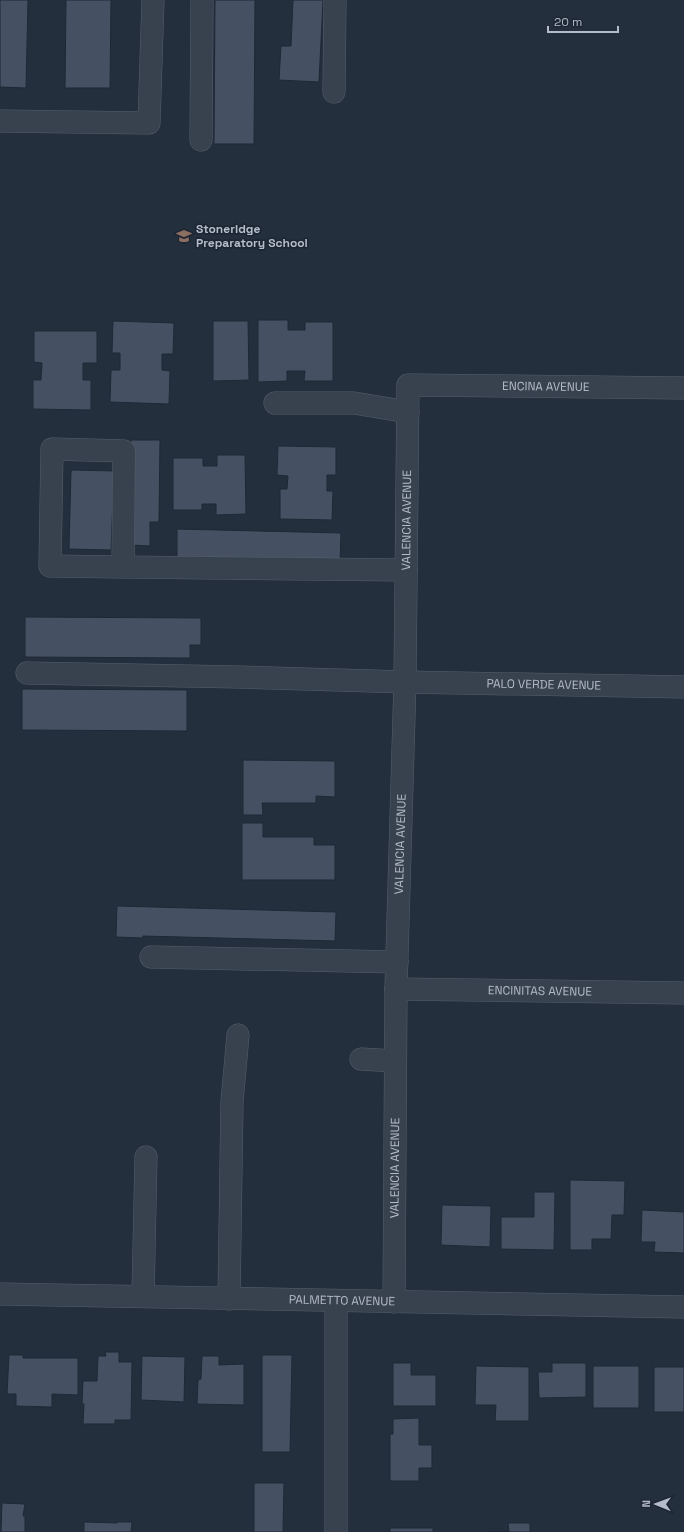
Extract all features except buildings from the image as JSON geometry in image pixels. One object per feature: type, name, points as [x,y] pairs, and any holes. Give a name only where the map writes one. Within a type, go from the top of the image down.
[{"type":"street","points":[[0,121],[149,122],[153,0]]},
{"type":"street","points":[[201,140],[202,0]]},
{"type":"street","points":[[334,92],[336,0]]},
{"type":"street","name":"ENCINA AVENUE","points":[[408,386],[684,388]]},
{"type":"street","name":"VALENCIA AVENUE","points":[[394,1302],[396,962],[404,682],[408,386]]},
{"type":"street","points":[[275,403],[354,403],[408,412]]},
{"type":"street","points":[[123,567],[124,451],[52,449],[50,566],[123,567],[350,569],[406,570]]},
{"type":"street","name":"PALO VERDE AVENUE","points":[[26,673],[404,682],[684,686]]},
{"type":"street","points":[[151,957],[396,962]]},
{"type":"street","name":"ENCINITAS AVENUE","points":[[396,989],[684,993]]},
{"type":"street","points":[[229,1298],[232,1102],[238,1035]]},
{"type":"street","points":[[361,1059],[395,1061]]},
{"type":"street","points":[[143,1296],[146,1157]]},
{"type":"street","name":"PALMETTO AVENUE","points":[[0,1294],[684,1307]]},
{"type":"street","points":[[336,1301],[336,1532]]},
{"type":"place","name":"Stoneridge Preparatory School","points":[[184,236]]}]
